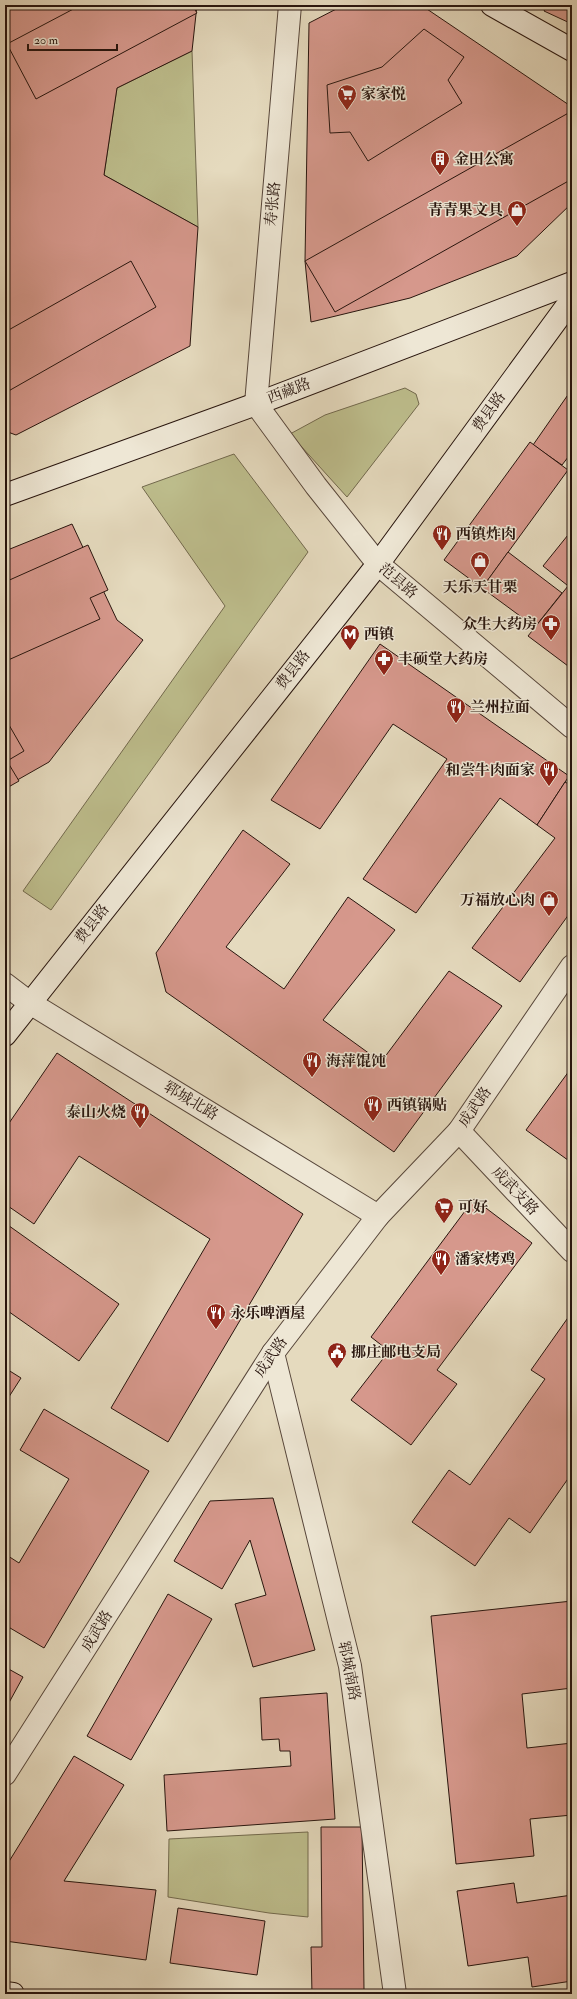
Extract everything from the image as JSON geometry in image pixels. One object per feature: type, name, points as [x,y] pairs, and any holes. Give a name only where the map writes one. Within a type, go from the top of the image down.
[{"type":"street","name":"寿张路","points":[[256,404],[290,5]]},
{"type":"street","points":[[506,8],[572,50]]},
{"type":"street","name":"西藏路","points":[[5,495],[256,404],[572,283]]},
{"type":"street","name":"费县路","points":[[5,1035],[378,564],[572,298]]},
{"type":"street","name":"范县路","points":[[256,404],[316,486],[378,564],[572,727]]},
{"type":"street","name":"成武路","points":[[5,1774],[272,1353],[378,1216],[459,1130],[572,966]]},
{"type":"street","name":"郓城北路","points":[[5,984],[30,1002],[378,1216]]},
{"type":"street","name":"成武支路","points":[[459,1130],[572,1251]]},
{"type":"street","name":"郓城南路","points":[[272,1353],[350,1666],[395,1994]]},
{"type":"street","points":[[5,1993],[13,1994]]},
{"type":"green space","points":[[192,51],[198,227],[104,175],[117,88]]},
{"type":"green space","points":[[405,388],[416,394],[419,404],[347,497],[290,434],[325,415]]},
{"type":"green space","points":[[234,454],[308,552],[51,910],[23,891],[225,606],[142,487]]},
{"type":"green space","points":[[308,1832],[308,1917],[269,1913],[168,1897],[169,1839]]},
{"type":"building","points":[[6,5],[197,5],[192,51],[117,88],[104,175],[198,227],[190,346],[16,435],[5,431]]},
{"type":"building","points":[[81,5],[192,5],[197,13],[36,99],[7,44]]},
{"type":"building","name":"金田公寓","points":[[344,5],[421,5],[572,107],[572,203],[517,256],[410,298],[311,322],[305,261],[309,23]]},
{"type":"building","points":[[547,5],[572,5],[572,24],[544,11]]},
{"type":"building","points":[[424,29],[464,57],[448,80],[462,103],[368,161],[350,132],[330,133],[327,85],[382,67]]},
{"type":"building","points":[[572,111],[572,179],[335,312],[305,261]]},
{"type":"building","points":[[131,261],[156,307],[5,393],[5,332]]},
{"type":"building","points":[[572,389],[572,452],[562,465],[533,445]]},
{"type":"building","points":[[530,442],[568,470],[482,588],[444,560]]},
{"type":"building","points":[[72,524],[117,620],[143,640],[49,762],[5,787],[5,551]]},
{"type":"building","points":[[572,530],[572,589],[543,566]]},
{"type":"building","points":[[88,545],[108,590],[90,598],[100,619],[6,661],[5,582]]},
{"type":"building","points":[[508,552],[562,593],[535,627],[482,588]]},
{"type":"building","points":[[568,586],[572,589],[572,669],[528,636]]},
{"type":"building","points":[[380,644],[569,776],[537,825],[500,798],[416,913],[363,879],[447,759],[393,724],[320,829],[271,800]]},
{"type":"building","points":[[5,718],[24,751],[7,761],[19,781],[5,789]]},
{"type":"building","points":[[565,782],[572,786],[572,910],[520,982],[472,948],[555,838],[537,825]]},
{"type":"building","points":[[243,830],[290,864],[226,947],[284,989],[348,897],[395,930],[323,1020],[381,1062],[449,971],[502,1006],[394,1152],[166,992],[156,953]]},
{"type":"building","points":[[57,1053],[303,1214],[168,1442],[111,1408],[210,1239],[79,1156],[34,1224],[5,1204],[5,1129]]},
{"type":"building","points":[[572,1067],[572,1163],[526,1130]]},
{"type":"building","points":[[474,1199],[532,1243],[437,1370],[457,1384],[411,1445],[351,1400],[389,1351],[371,1337]]},
{"type":"building","points":[[5,1223],[119,1304],[79,1361],[5,1309]]},
{"type":"building","points":[[572,1312],[572,1473],[530,1533],[509,1518],[475,1566],[412,1522],[449,1470],[470,1485],[545,1379],[531,1370]]},
{"type":"building","points":[[5,1368],[21,1378],[5,1403]]},
{"type":"building","points":[[44,1409],[149,1471],[44,1648],[5,1625],[5,1554],[19,1563],[69,1479],[20,1450]]},
{"type":"building","points":[[273,1498],[315,1650],[253,1667],[235,1604],[266,1595],[250,1540],[222,1589],[174,1561],[210,1501]]},
{"type":"building","points":[[168,1594],[212,1619],[131,1760],[87,1736]]},
{"type":"building","points":[[572,1601],[572,1688],[522,1694],[527,1748],[572,1743],[572,1815],[530,1819],[534,1856],[456,1864],[431,1616]]},
{"type":"building","points":[[5,1667],[23,1677],[5,1710]]},
{"type":"building","points":[[327,1693],[335,1819],[167,1831],[164,1775],[291,1766],[290,1751],[280,1751],[279,1739],[262,1740],[260,1698]]},
{"type":"building","points":[[74,1756],[124,1785],[64,1881],[156,1890],[146,1960],[5,1941],[5,1868]]},
{"type":"building","points":[[321,1827],[362,1827],[364,1990],[357,1994],[312,1994],[311,1947],[322,1947]]},
{"type":"building","points":[[514,1883],[517,1903],[572,1895],[572,1981],[532,1987],[528,1957],[468,1966],[457,1891]]},
{"type":"building","points":[[178,1908],[265,1921],[257,1975],[170,1963]]},
{"type":"place","name":"家家悦","points":[[347,111]]},
{"type":"place","name":"金田公寓","points":[[440,176]]},
{"type":"place","name":"青青果文具","points":[[517,227]]},
{"type":"place","name":"西镇炸肉","points":[[442,551]]},
{"type":"place","name":"天乐天甘栗","points":[[480,578]]},
{"type":"place","name":"众生大药房","points":[[551,641]]},
{"type":"place","name":"西镇","points":[[350,651]]},
{"type":"place","name":"丰硕堂大药房","points":[[384,676]]},
{"type":"place","name":"兰州拉面","points":[[456,724]]},
{"type":"place","name":"和尝牛肉面家","points":[[549,787]]},
{"type":"place","name":"万福放心肉","points":[[549,917]]},
{"type":"place","name":"海萍馄饨","points":[[312,1078]]},
{"type":"place","name":"西镇锅贴","points":[[373,1122]]},
{"type":"place","name":"泰山火烧","points":[[140,1129]]},
{"type":"place","name":"可好","points":[[444,1224]]},
{"type":"place","name":"潘家烤鸡","points":[[441,1276]]},
{"type":"place","name":"永乐啤酒屋","points":[[216,1330]]},
{"type":"place","name":"挪庄邮电支局","points":[[337,1369]]}]
